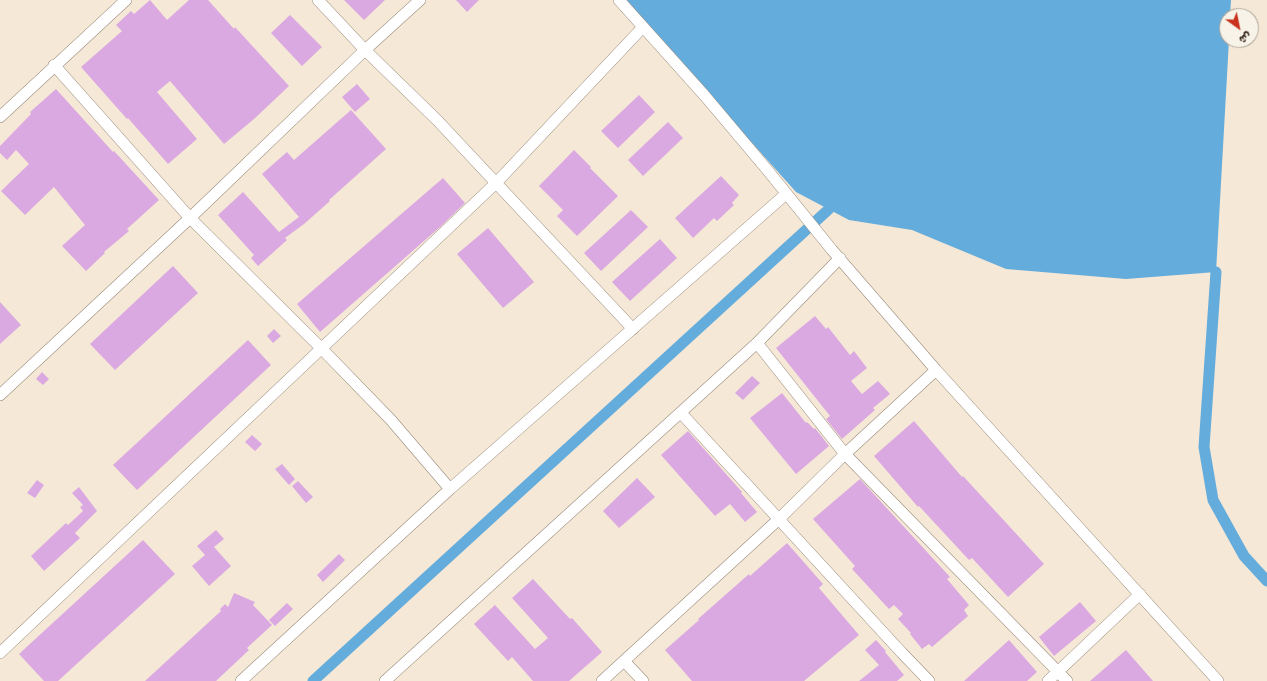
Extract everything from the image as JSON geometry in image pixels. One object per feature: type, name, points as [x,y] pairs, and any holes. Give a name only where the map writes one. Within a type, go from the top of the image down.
[{"type":"street","points":[[0,117],[126,0]]},
{"type":"street","points":[[318,0],[365,50],[437,120],[633,329]]},
{"type":"street","points":[[0,395],[190,218],[365,50],[420,0]]},
{"type":"street","points":[[619,0],[705,96],[786,194],[936,370],[1218,681]]},
{"type":"street","points":[[0,653],[496,183],[643,27]]},
{"type":"street","points":[[54,66],[190,218],[391,420],[450,489]]},
{"type":"street","points":[[241,681],[450,489],[786,194]]},
{"type":"street","points":[[385,681],[757,343],[840,258]]},
{"type":"street","points":[[757,343],[845,454],[1067,681]]},
{"type":"street","points":[[602,681],[779,519],[845,454],[936,370]]},
{"type":"street","points":[[681,413],[929,681]]},
{"type":"street","points":[[1048,681],[1140,594]]},
{"type":"street","points":[[624,661],[643,681]]},
{"type":"water","points":[[624,0],[1231,0],[1230,8],[1219,8],[1219,48],[1229,48],[1216,272],[1126,279],[1006,269],[912,230],[849,220],[796,192]]},
{"type":"building","points":[[150,0],[167,20],[189,0],[208,0],[289,86],[254,119],[224,144],[170,81],[157,92],[197,139],[168,164],[81,67],[122,31],[116,25],[131,11],[134,14]]},
{"type":"building","points":[[344,0],[385,0],[364,20]]},
{"type":"building","points":[[456,0],[479,0],[467,12]]},
{"type":"building","points":[[290,15],[322,47],[302,66],[271,33]]},
{"type":"building","points":[[357,84],[370,99],[355,112],[342,97]]},
{"type":"building","points":[[56,89],[159,200],[127,229],[129,231],[104,252],[105,253],[86,271],[62,246],[85,225],[54,187],[25,215],[1,191],[29,164],[16,150],[7,160],[0,153],[0,146],[31,114],[30,112]]},
{"type":"building","points":[[639,95],[655,112],[618,148],[601,131]]},
{"type":"building","points":[[351,110],[386,149],[304,224],[285,238],[287,240],[258,266],[251,258],[254,255],[218,215],[243,192],[279,232],[299,217],[262,174],[287,152],[294,160]]},
{"type":"building","points":[[668,122],[683,138],[643,176],[628,160]]},
{"type":"building","points":[[574,150],[618,196],[577,236],[557,216],[563,210],[539,186]]},
{"type":"building","points":[[721,176],[739,195],[732,203],[734,205],[717,221],[714,218],[693,238],[675,218]]},
{"type":"building","points":[[443,178],[465,203],[440,227],[320,332],[297,304]]},
{"type":"building","points":[[631,210],[648,227],[601,271],[584,253]]},
{"type":"building","points":[[488,228],[534,282],[503,308],[457,254]]},
{"type":"building","points":[[660,239],[677,258],[630,301],[612,282]]},
{"type":"building","points":[[173,266],[198,293],[115,370],[90,344]]},
{"type":"building","points":[[0,302],[21,325],[0,344]]},
{"type":"building","points":[[815,316],[826,329],[828,327],[850,355],[854,351],[867,368],[851,381],[862,394],[878,381],[890,394],[873,408],[875,410],[842,439],[826,419],[830,416],[776,348]]},
{"type":"building","points":[[274,329],[281,336],[273,343],[267,336]]},
{"type":"building","points":[[248,340],[271,365],[137,490],[113,465]]},
{"type":"building","points":[[42,372],[49,379],[43,385],[36,379]]},
{"type":"building","points":[[752,376],[760,383],[743,400],[735,393]]},
{"type":"building","points":[[782,393],[806,423],[807,422],[814,429],[815,428],[829,446],[796,474],[750,418]]},
{"type":"building","points":[[914,421],[962,477],[963,476],[1044,564],[1008,597],[972,558],[969,560],[919,506],[918,507],[874,456]]},
{"type":"building","points":[[688,431],[742,492],[741,493],[757,512],[745,522],[730,504],[715,516],[661,455]]},
{"type":"building","points":[[252,435],[262,444],[255,451],[245,442]]},
{"type":"building","points":[[282,464],[295,479],[289,485],[275,469]]},
{"type":"building","points":[[637,478],[655,497],[619,528],[603,511]]},
{"type":"building","points":[[860,479],[950,577],[947,579],[969,605],[964,610],[968,616],[932,647],[929,644],[922,649],[910,634],[911,633],[898,619],[903,614],[894,605],[889,609],[852,569],[855,566],[813,519]]},
{"type":"building","points":[[37,480],[44,485],[35,498],[27,493]]},
{"type":"building","points":[[298,481],[313,497],[306,503],[292,486]]},
{"type":"building","points":[[79,487],[97,511],[75,533],[80,538],[44,571],[31,556],[66,523],[68,525],[83,511],[80,507],[83,505],[72,493]]},
{"type":"building","points":[[216,530],[224,539],[214,547],[231,566],[209,586],[192,566],[205,555],[197,546]]},
{"type":"building","points":[[143,540],[175,574],[58,681],[44,681],[19,654]]},
{"type":"building","points":[[787,543],[823,584],[819,588],[859,635],[804,681],[692,681],[665,650],[749,574],[750,576]]},
{"type":"building","points":[[339,554],[345,560],[323,582],[317,575]]},
{"type":"building","points":[[533,579],[570,619],[572,618],[602,652],[569,681],[533,681],[512,657],[508,661],[474,624],[495,605],[535,649],[548,638],[512,598]]},
{"type":"building","points":[[234,593],[255,602],[253,605],[272,625],[247,648],[249,650],[216,681],[145,681],[221,611],[220,609],[225,604],[228,607]]},
{"type":"building","points":[[1080,602],[1096,621],[1054,656],[1039,637]]},
{"type":"building","points":[[287,603],[293,609],[275,626],[269,620]]},
{"type":"building","points":[[876,640],[904,675],[897,681],[859,681],[879,665],[865,650]]},
{"type":"building","points":[[1009,640],[1037,672],[1027,681],[964,681]]},
{"type":"building","points":[[1126,650],[1153,681],[1090,681]]},
{"type":"waterway","points":[[313,681],[829,209]]},
{"type":"waterway","points":[[1216,272],[1204,447],[1213,500],[1244,556],[1267,581]]}]
